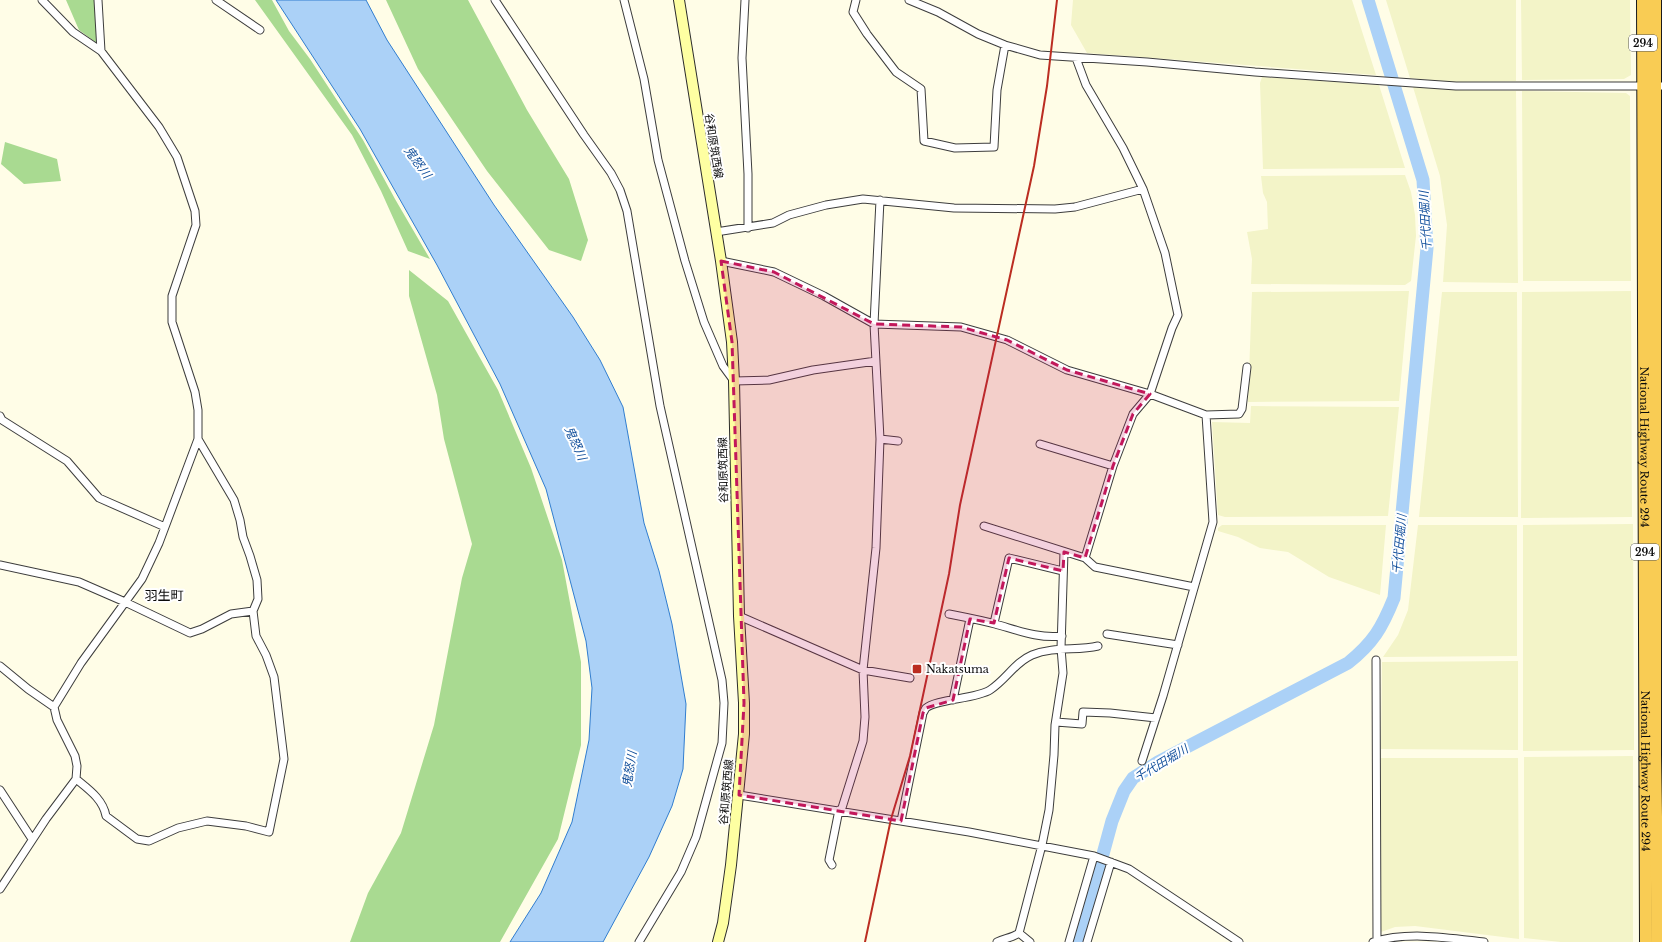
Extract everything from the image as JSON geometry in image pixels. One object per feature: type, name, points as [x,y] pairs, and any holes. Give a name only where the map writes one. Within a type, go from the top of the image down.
[{"type":"highway","name":"National Highway Route 294","points":[[1643,0],[1646,942]]},
{"type":"highway","name":"National Highway Route 294","points":[[1655,0],[1659,86],[1655,754],[1658,942]]},
{"type":"main road","name":"谷和原筑西線","points":[[679,0],[721,261],[732,342],[734,381],[739,616],[744,703],[744,734],[739,795],[728,891],[723,923],[718,942]]},
{"type":"street","points":[[42,0],[73,32],[101,51],[159,127],[177,157],[195,211],[196,226],[172,296],[172,322],[195,392],[198,410],[198,439],[165,527],[142,579],[81,663],[54,707]]},
{"type":"street","points":[[98,0],[101,51]]},
{"type":"street","points":[[216,0],[260,30]]},
{"type":"street","points":[[495,0],[571,116],[611,173],[620,190],[626,211],[660,406],[722,680],[724,703],[722,743],[696,837],[681,872],[639,942]]},
{"type":"street","points":[[624,0],[644,79],[658,160],[685,261],[704,322],[723,366],[734,381],[769,380],[813,370],[876,361]]},
{"type":"street","points":[[746,0],[742,58],[748,174],[748,228]]},
{"type":"street","points":[[856,0],[853,12],[867,34],[896,72],[921,89],[924,141],[955,148],[994,147],[997,90],[1006,45]]},
{"type":"street","points":[[909,0],[938,12],[978,34],[1006,45],[1040,55],[1456,86],[1659,86]]},
{"type":"street","points":[[1076,58],[1086,85],[1122,148],[1143,189],[1165,253],[1178,315],[1172,328],[1150,394],[1133,414],[1113,466],[1085,558]]},
{"type":"street","points":[[716,232],[773,223],[789,215],[826,205],[863,199],[954,208],[1055,209],[1075,207],[1143,189]]},
{"type":"street","points":[[832,865],[829,860],[840,810],[863,741],[865,717],[863,670],[876,548],[880,439],[874,324],[880,200]]},
{"type":"street","points":[[721,261],[774,272],[824,296],[874,324],[961,327],[1007,340],[1068,370],[1150,394],[1206,415],[1239,414],[1242,409],[1247,367]]},
{"type":"street","points":[[1142,760],[1178,645],[1213,522],[1206,415]]},
{"type":"street","points":[[0,416],[2,420],[67,461],[99,498],[165,527]]},
{"type":"street","points":[[76,779],[93,793],[105,808],[106,816],[137,839],[149,841],[178,828],[206,821],[246,826],[269,832],[284,759],[274,677],[266,655],[256,636],[253,611],[258,599],[257,580],[243,537],[234,500],[198,439]]},
{"type":"street","points":[[880,439],[898,441]]},
{"type":"street","points":[[1040,444],[1113,466]]},
{"type":"street","points":[[984,526],[1085,558],[1095,567],[1194,587]]},
{"type":"street","points":[[998,942],[1006,938],[1013,937],[1019,933],[1042,845],[1049,810],[1056,722],[1063,673],[1061,648],[1064,552]]},
{"type":"street","points":[[994,623],[1009,558],[1063,571]]},
{"type":"street","points":[[0,565],[79,582],[190,633],[202,629],[231,614],[253,611]]},
{"type":"street","points":[[949,614],[994,623],[1027,633],[1054,637],[1062,636]]},
{"type":"street","points":[[739,616],[863,670],[910,678]]},
{"type":"street","points":[[953,700],[970,619]]},
{"type":"street","points":[[1107,634],[1178,645]]},
{"type":"street","points":[[901,821],[923,713],[926,708],[939,703],[978,695],[990,690],[1020,662],[1031,655],[1061,648],[1089,648],[1098,646]]},
{"type":"street","points":[[1376,660],[1375,942],[1421,937],[1484,942]]},
{"type":"street","points":[[0,666],[28,689],[54,707],[57,720],[75,756],[77,766],[76,779],[32,839],[0,889]]},
{"type":"street","points":[[1056,722],[1082,724],[1083,712],[1110,713],[1156,718]]},
{"type":"street","points":[[0,790],[32,839]]},
{"type":"street","points":[[739,795],[840,810],[1042,845],[1094,856],[1129,869],[1238,942]]},
{"type":"street","points":[[1069,942],[1094,856]]},
{"type":"street","points":[[1087,942],[1111,862]]},
{"type":"street","points":[[1019,933],[1030,942]]},
{"type":"highlighted area","points":[[721,261],[774,272],[874,324],[961,327],[1007,340],[1067,370],[1150,394],[1133,414],[1113,466],[1085,558],[1064,552],[1063,571],[1009,558],[994,623],[970,619],[953,700],[926,708],[923,713],[901,821],[739,795],[744,703],[732,342]]},
{"type":"green space","points":[[66,0],[95,0],[98,44],[79,30]]},
{"type":"green space","points":[[255,0],[272,0],[289,31],[310,59],[363,140],[430,259],[408,251],[381,191],[352,135]]},
{"type":"green space","points":[[386,0],[468,0],[527,110],[569,179],[588,240],[581,261],[549,250],[487,171],[418,69]]},
{"type":"green space","points":[[1073,0],[1352,0],[1376,75],[1087,53],[1071,25]]},
{"type":"green space","points":[[1386,0],[1516,0],[1516,81],[1451,82],[1410,78]]},
{"type":"green space","points":[[1521,0],[1630,0],[1631,75],[1624,79],[1522,80]]},
{"type":"green space","points":[[1262,77],[1379,85],[1405,168],[1263,169],[1260,83]]},
{"type":"green space","points":[[1413,87],[1454,90],[1516,91],[1518,283],[1443,282],[1447,225],[1440,176]]},
{"type":"green space","points":[[1522,91],[1626,93],[1630,96],[1631,281],[1523,281]]},
{"type":"green space","points":[[5,142],[57,159],[61,181],[24,184],[1,164]]},
{"type":"green space","points":[[1405,175],[1411,192],[1415,215],[1416,236],[1411,281],[1405,285],[1251,284],[1252,259],[1247,232],[1268,229],[1267,202],[1263,193],[1261,176]]},
{"type":"green space","points":[[409,270],[448,301],[498,390],[531,468],[562,560],[581,662],[581,745],[558,839],[500,942],[350,942],[368,893],[401,833],[434,725],[462,578],[472,544],[444,439],[437,395],[409,296]]},
{"type":"green space","points":[[1409,291],[1399,401],[1248,402],[1252,292]]},
{"type":"green space","points":[[1631,291],[1632,517],[1521,518],[1522,292]]},
{"type":"green space","points":[[1442,292],[1517,292],[1518,517],[1419,517]]},
{"type":"green space","points":[[1251,406],[1399,407],[1388,516],[1225,517],[1218,515],[1212,422],[1250,423]]},
{"type":"green space","points":[[1633,524],[1634,750],[1523,751],[1523,525]]},
{"type":"green space","points":[[1222,525],[1386,525],[1380,595],[1329,577],[1288,552],[1260,548],[1238,537],[1218,531],[1218,528]]},
{"type":"green space","points":[[1418,525],[1517,525],[1517,656],[1383,657],[1398,635],[1408,610]]},
{"type":"green space","points":[[1518,661],[1518,750],[1381,749],[1382,662]]},
{"type":"green space","points":[[1633,756],[1633,942],[1561,942],[1524,938],[1524,757]]},
{"type":"green space","points":[[1381,758],[1518,758],[1519,939],[1415,926],[1395,927],[1381,932]]},
{"type":"water","name":"鬼怒川","points":[[276,0],[366,0],[387,40],[494,205],[573,317],[600,360],[623,407],[644,523],[659,571],[672,624],[686,704],[683,769],[672,806],[649,857],[603,942],[510,942],[541,893],[572,822],[589,740],[592,688],[586,641],[546,489],[500,384],[437,265],[360,129]]},
{"type":"waterway","name":"千代田堀川","points":[[1079,942],[1112,821],[1124,791],[1133,778],[1158,762],[1348,663],[1364,649],[1376,634],[1394,598],[1427,248],[1423,180],[1368,0]]},
{"type":"railway","points":[[865,942],[891,819],[910,756],[949,574],[960,505],[1034,166],[1047,86],[1057,0]]},
{"type":"place","name":"Nakatsuma","points":[[917,669]]},
{"type":"district","name":"羽生町","points":[[164,595]]}]
